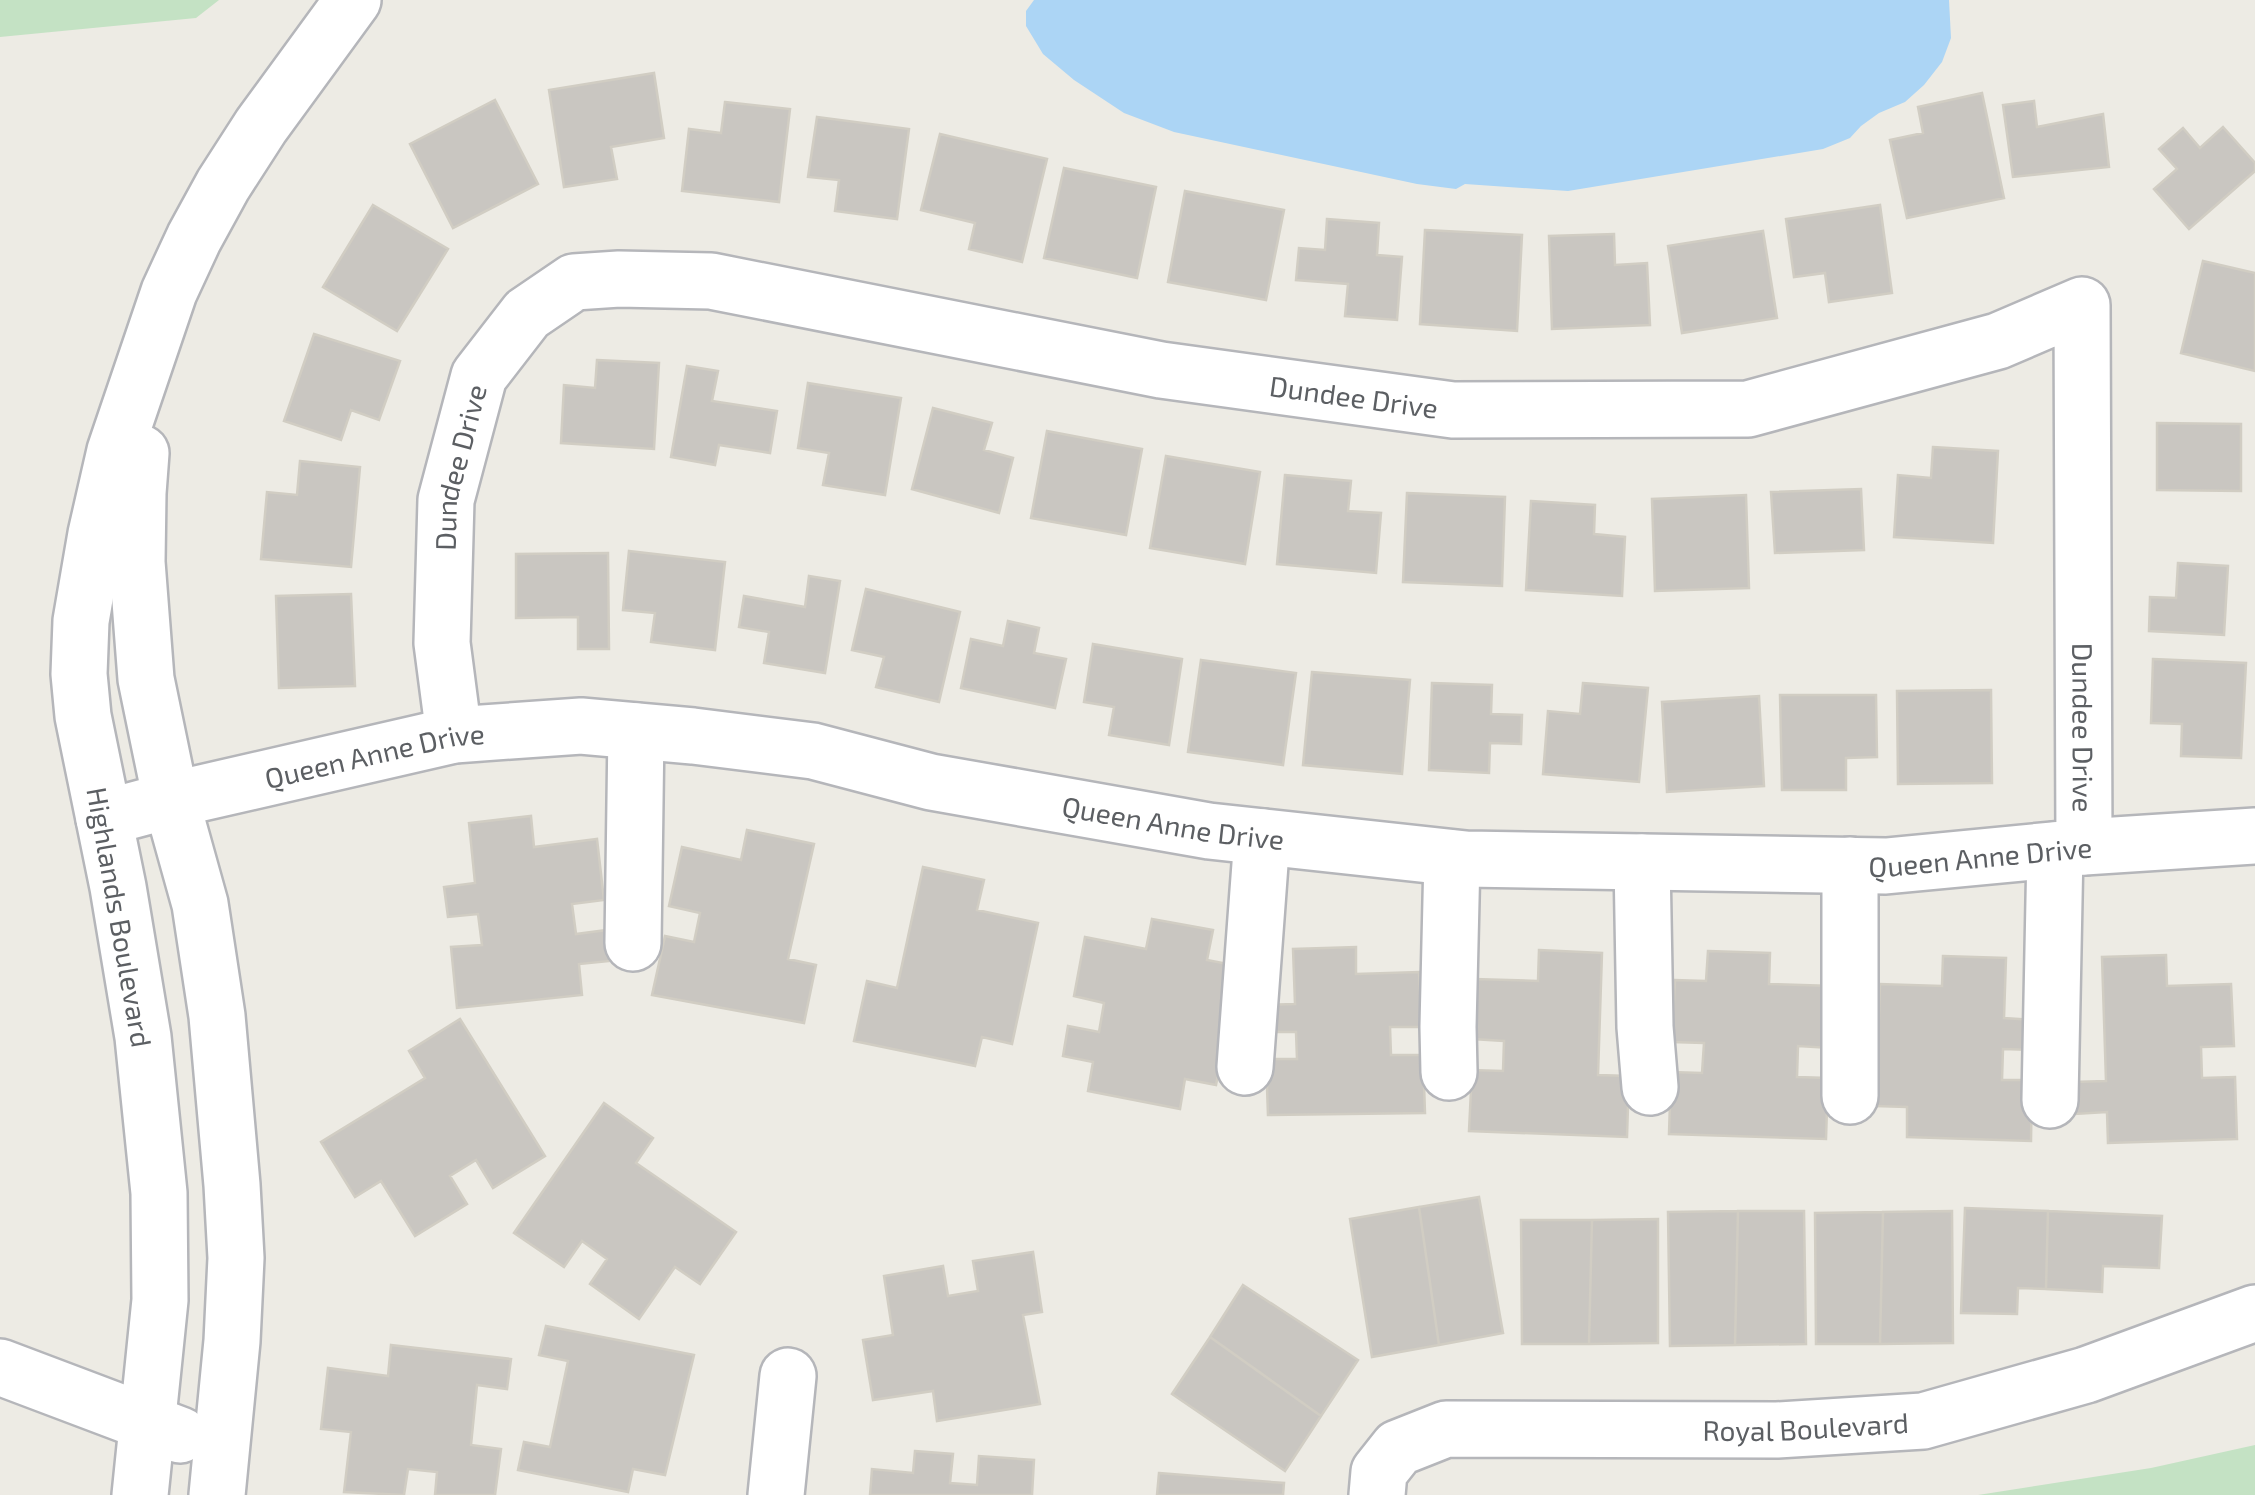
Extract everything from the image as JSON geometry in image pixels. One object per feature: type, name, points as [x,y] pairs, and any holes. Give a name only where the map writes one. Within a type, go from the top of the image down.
[{"type":"street","name":"Highlands Boulevard","points":[[140,1495],[160,1300],[159,1193],[143,1037],[83,716],[79,674],[81,621],[115,450],[169,292],[194,238],[260,126],[354,0]]},
{"type":"street","name":"Dundee Drive","points":[[454,735],[442,643],[446,500],[479,376],[527,314],[574,282],[710,282],[1161,370],[1453,410],[1748,409],[1998,341],[2082,305],[2070,848]]},
{"type":"street","name":"Highlands Boulevard","points":[[152,348],[138,493],[136,562],[146,678],[171,800],[200,904],[217,1016],[232,1185],[236,1258],[219,1472]]},
{"type":"street","name":"Queen Anne Drive","points":[[104,818],[454,735],[581,726],[813,751],[930,782],[1208,832],[1452,858],[1886,866],[2070,848],[2255,836]]},
{"type":"street","points":[[633,943],[636,731]]},
{"type":"street","points":[[1244,1067],[1262,837]]},
{"type":"street","points":[[2050,1100],[2070,848]]},
{"type":"street","points":[[1449,1072],[1452,858]]},
{"type":"street","points":[[1642,862],[1650,1087]]},
{"type":"street","points":[[1850,865],[1850,1096]]},
{"type":"street","name":"Royal Boulevard","points":[[1377,1495],[1379,1472],[1398,1448],[1446,1429],[1777,1430],[1923,1421],[2086,1375],[2255,1313]]},
{"type":"street","points":[[0,1368],[148,1422],[219,1472]]},
{"type":"street","points":[[776,1495],[788,1376]]},
{"type":"green space","points":[[0,0],[219,0],[196,18],[0,37]]},
{"type":"green space","points":[[2255,1445],[2255,1495],[1978,1495],[2151,1468]]},
{"type":"water","points":[[1034,0],[1949,0],[1951,38],[1942,62],[1905,102],[1879,113],[1850,138],[1823,149],[1568,191],[1465,184],[1456,189],[1174,132],[1124,113],[1043,54],[1026,26],[1026,11]]},
{"type":"building","points":[[654,73],[664,138],[611,147],[617,179],[564,187],[549,90]]},
{"type":"building","points":[[1982,93],[2004,198],[1907,218],[1890,140],[1923,133],[1918,107]]},
{"type":"building","points":[[495,100],[538,184],[453,228],[410,144]]},
{"type":"building","points":[[2034,101],[2037,127],[2103,114],[2109,167],[2013,177],[2003,105]]},
{"type":"building","points":[[725,102],[790,109],[779,202],[682,191],[689,129],[721,133]]},
{"type":"building","points":[[817,117],[909,129],[897,219],[835,211],[839,180],[808,177]]},
{"type":"building","points":[[2223,127],[2255,163],[2255,171],[2189,229],[2154,189],[2177,169],[2159,149],[2183,128],[2200,148]]},
{"type":"building","points":[[940,134],[1047,159],[1022,262],[969,249],[975,223],[921,210]]},
{"type":"building","points":[[1064,168],[1156,187],[1137,278],[1044,258]]},
{"type":"building","points":[[1185,191],[1284,210],[1266,300],[1168,282]]},
{"type":"building","points":[[373,205],[448,249],[397,331],[323,287]]},
{"type":"building","points":[[1880,205],[1892,293],[1829,302],[1825,273],[1794,277],[1786,219]]},
{"type":"building","points":[[1327,219],[1379,223],[1377,255],[1402,257],[1397,320],[1345,316],[1348,284],[1296,280],[1299,248],[1325,250]]},
{"type":"building","points":[[1425,230],[1522,235],[1517,331],[1420,324]]},
{"type":"building","points":[[1763,231],[1777,318],[1682,333],[1668,246]]},
{"type":"building","points":[[1614,234],[1615,265],[1647,263],[1650,325],[1552,329],[1549,236]]},
{"type":"building","points":[[2203,261],[2255,273],[2255,371],[2181,353]]},
{"type":"building","points":[[314,334],[400,361],[379,420],[351,410],[341,440],[284,421]]},
{"type":"building","points":[[597,360],[659,363],[654,449],[561,443],[564,385],[595,388]]},
{"type":"building","points":[[687,366],[718,371],[712,401],[777,411],[770,453],[719,445],[715,465],[671,457]]},
{"type":"building","points":[[808,383],[901,398],[885,495],[823,485],[829,453],[798,448]]},
{"type":"building","points":[[933,408],[992,423],[984,450],[1013,458],[999,513],[912,489]]},
{"type":"building","points":[[2157,423],[2241,424],[2241,491],[2157,490]]},
{"type":"building","points":[[1047,431],[1142,449],[1126,535],[1031,518]]},
{"type":"building","points":[[1933,447],[1998,451],[1993,543],[1894,537],[1898,475],[1931,478]]},
{"type":"building","points":[[1166,456],[1260,472],[1245,564],[1150,548]]},
{"type":"building","points":[[300,461],[360,467],[351,567],[261,559],[267,492],[297,495]]},
{"type":"building","points":[[1285,475],[1351,481],[1348,511],[1381,513],[1376,573],[1277,564]]},
{"type":"building","points":[[1861,489],[1864,550],[1775,553],[1771,492]]},
{"type":"building","points":[[1407,493],[1505,497],[1502,586],[1403,582]]},
{"type":"building","points":[[1746,495],[1749,588],[1655,591],[1652,499]]},
{"type":"building","points":[[1531,501],[1595,505],[1594,534],[1625,537],[1622,596],[1526,590]]},
{"type":"building","points":[[629,551],[725,562],[715,650],[651,642],[655,613],[623,610]]},
{"type":"building","points":[[608,553],[609,649],[578,649],[578,617],[516,618],[516,554]]},
{"type":"building","points":[[2178,563],[2228,566],[2224,635],[2149,631],[2150,597],[2176,598]]},
{"type":"building","points":[[809,576],[840,581],[825,673],[764,663],[769,632],[739,627],[744,596],[805,607]]},
{"type":"building","points":[[866,589],[960,612],[939,702],[876,687],[884,657],[852,650]]},
{"type":"building","points":[[351,594],[355,686],[279,688],[276,596]]},
{"type":"building","points":[[1008,621],[1039,628],[1034,653],[1066,659],[1055,708],[961,688],[971,639],[1003,646]]},
{"type":"building","points":[[1093,644],[1182,659],[1169,745],[1109,735],[1114,707],[1084,702]]},
{"type":"building","points":[[2153,659],[2246,663],[2241,758],[2181,756],[2182,724],[2151,723]]},
{"type":"building","points":[[1201,660],[1296,673],[1283,765],[1188,752]]},
{"type":"building","points":[[1312,672],[1410,680],[1402,774],[1303,765]]},
{"type":"building","points":[[1432,683],[1492,685],[1491,714],[1522,715],[1521,744],[1490,743],[1489,773],[1429,770]]},
{"type":"building","points":[[1583,683],[1648,688],[1639,782],[1543,774],[1548,711],[1580,714]]},
{"type":"building","points":[[1991,690],[1992,783],[1898,784],[1897,691]]},
{"type":"building","points":[[1780,695],[1876,695],[1877,757],[1846,758],[1846,790],[1782,790]]},
{"type":"building","points":[[1759,696],[1764,786],[1667,792],[1662,702]]},
{"type":"building","points":[[531,816],[534,847],[597,839],[604,900],[572,904],[576,934],[607,930],[610,961],[579,964],[582,995],[457,1008],[451,947],[482,945],[478,914],[448,917],[444,887],[475,883],[469,823]]},
{"type":"building","points":[[747,830],[814,844],[788,959],[816,965],[804,1023],[652,995],[665,936],[694,942],[700,913],[669,906],[682,847],[741,860]]},
{"type":"building","points":[[923,867],[984,880],[977,910],[1038,923],[1012,1044],[982,1037],[975,1066],[854,1041],[867,981],[897,988]]},
{"type":"building","points":[[1152,919],[1213,930],[1207,960],[1238,966],[1216,1085],[1185,1079],[1180,1109],[1088,1091],[1093,1062],[1063,1056],[1068,1026],[1099,1032],[1104,1003],[1074,996],[1085,937],[1146,949]]},
{"type":"building","points":[[1356,947],[1356,974],[1419,972],[1422,1027],[1390,1027],[1391,1055],[1423,1055],[1425,1113],[1268,1115],[1266,1059],[1297,1059],[1296,1032],[1265,1032],[1263,1005],[1295,1004],[1293,949]]},
{"type":"building","points":[[1539,950],[1602,953],[1598,1075],[1629,1076],[1627,1137],[1469,1131],[1472,1070],[1503,1071],[1504,1041],[1473,1039],[1475,979],[1538,981]]},
{"type":"building","points":[[1708,951],[1770,953],[1769,984],[1832,986],[1830,1048],[1798,1046],[1797,1077],[1828,1078],[1826,1139],[1669,1134],[1671,1072],[1702,1073],[1704,1043],[1672,1042],[1675,980],[1706,981]]},
{"type":"building","points":[[2166,955],[2167,986],[2231,984],[2234,1046],[2201,1047],[2202,1078],[2235,1077],[2237,1139],[2108,1143],[2107,1112],[2075,1114],[2074,1082],[2106,1081],[2102,957]]},
{"type":"building","points":[[1943,956],[2006,958],[2004,1018],[2034,1020],[2034,1050],[2003,1049],[2002,1080],[2032,1080],[2031,1141],[1907,1137],[1907,1107],[1876,1106],[1880,984],[1942,986]]},
{"type":"building","points":[[460,1019],[545,1156],[493,1188],[476,1160],[450,1176],[467,1204],[415,1236],[381,1181],[355,1197],[321,1142],[425,1078],[409,1051]]},
{"type":"building","points":[[604,1103],[653,1138],[636,1163],[736,1232],[700,1284],[675,1267],[639,1319],[590,1284],[607,1259],[582,1241],[564,1267],[514,1233]]},
{"type":"building","points":[[1479,1197],[1503,1333],[1439,1345],[1419,1207]]},
{"type":"building","points":[[1419,1207],[1439,1345],[1372,1357],[1350,1219]]},
{"type":"building","points":[[1965,1208],[2048,1211],[2046,1289],[2018,1288],[2017,1314],[1961,1313]]},
{"type":"building","points":[[1738,1211],[1735,1345],[1670,1346],[1668,1212]]},
{"type":"building","points":[[1738,1211],[1804,1211],[1806,1344],[1735,1345]]},
{"type":"building","points":[[1952,1211],[1953,1343],[1880,1344],[1883,1212]]},
{"type":"building","points":[[2048,1211],[2162,1216],[2159,1268],[2103,1266],[2102,1292],[2046,1289]]},
{"type":"building","points":[[1883,1212],[1880,1344],[1816,1344],[1815,1213]]},
{"type":"building","points":[[1658,1219],[1658,1343],[1589,1344],[1592,1220]]},
{"type":"building","points":[[1521,1220],[1592,1220],[1589,1344],[1522,1344]]},
{"type":"building","points":[[1033,1252],[1042,1312],[1023,1315],[1040,1404],[937,1421],[933,1391],[873,1400],[863,1340],[893,1335],[884,1276],[943,1266],[948,1296],[978,1291],[973,1261]]},
{"type":"building","points":[[1243,1285],[1358,1360],[1321,1416],[1210,1337]]},
{"type":"building","points":[[546,1326],[694,1355],[665,1475],[633,1469],[628,1492],[518,1470],[524,1442],[550,1447],[568,1361],[539,1355]]},
{"type":"building","points":[[1210,1337],[1321,1416],[1285,1471],[1172,1394]]},
{"type":"building","points":[[391,1345],[511,1359],[507,1389],[477,1385],[471,1445],[501,1449],[495,1495],[435,1495],[437,1472],[408,1469],[404,1495],[344,1492],[351,1432],[321,1429],[328,1368],[388,1376]]},
{"type":"building","points":[[915,1451],[953,1454],[950,1483],[977,1485],[979,1456],[1034,1460],[1032,1495],[870,1495],[872,1469],[913,1473]]},
{"type":"building","points":[[1159,1473],[1284,1483],[1283,1495],[1157,1495]]}]
